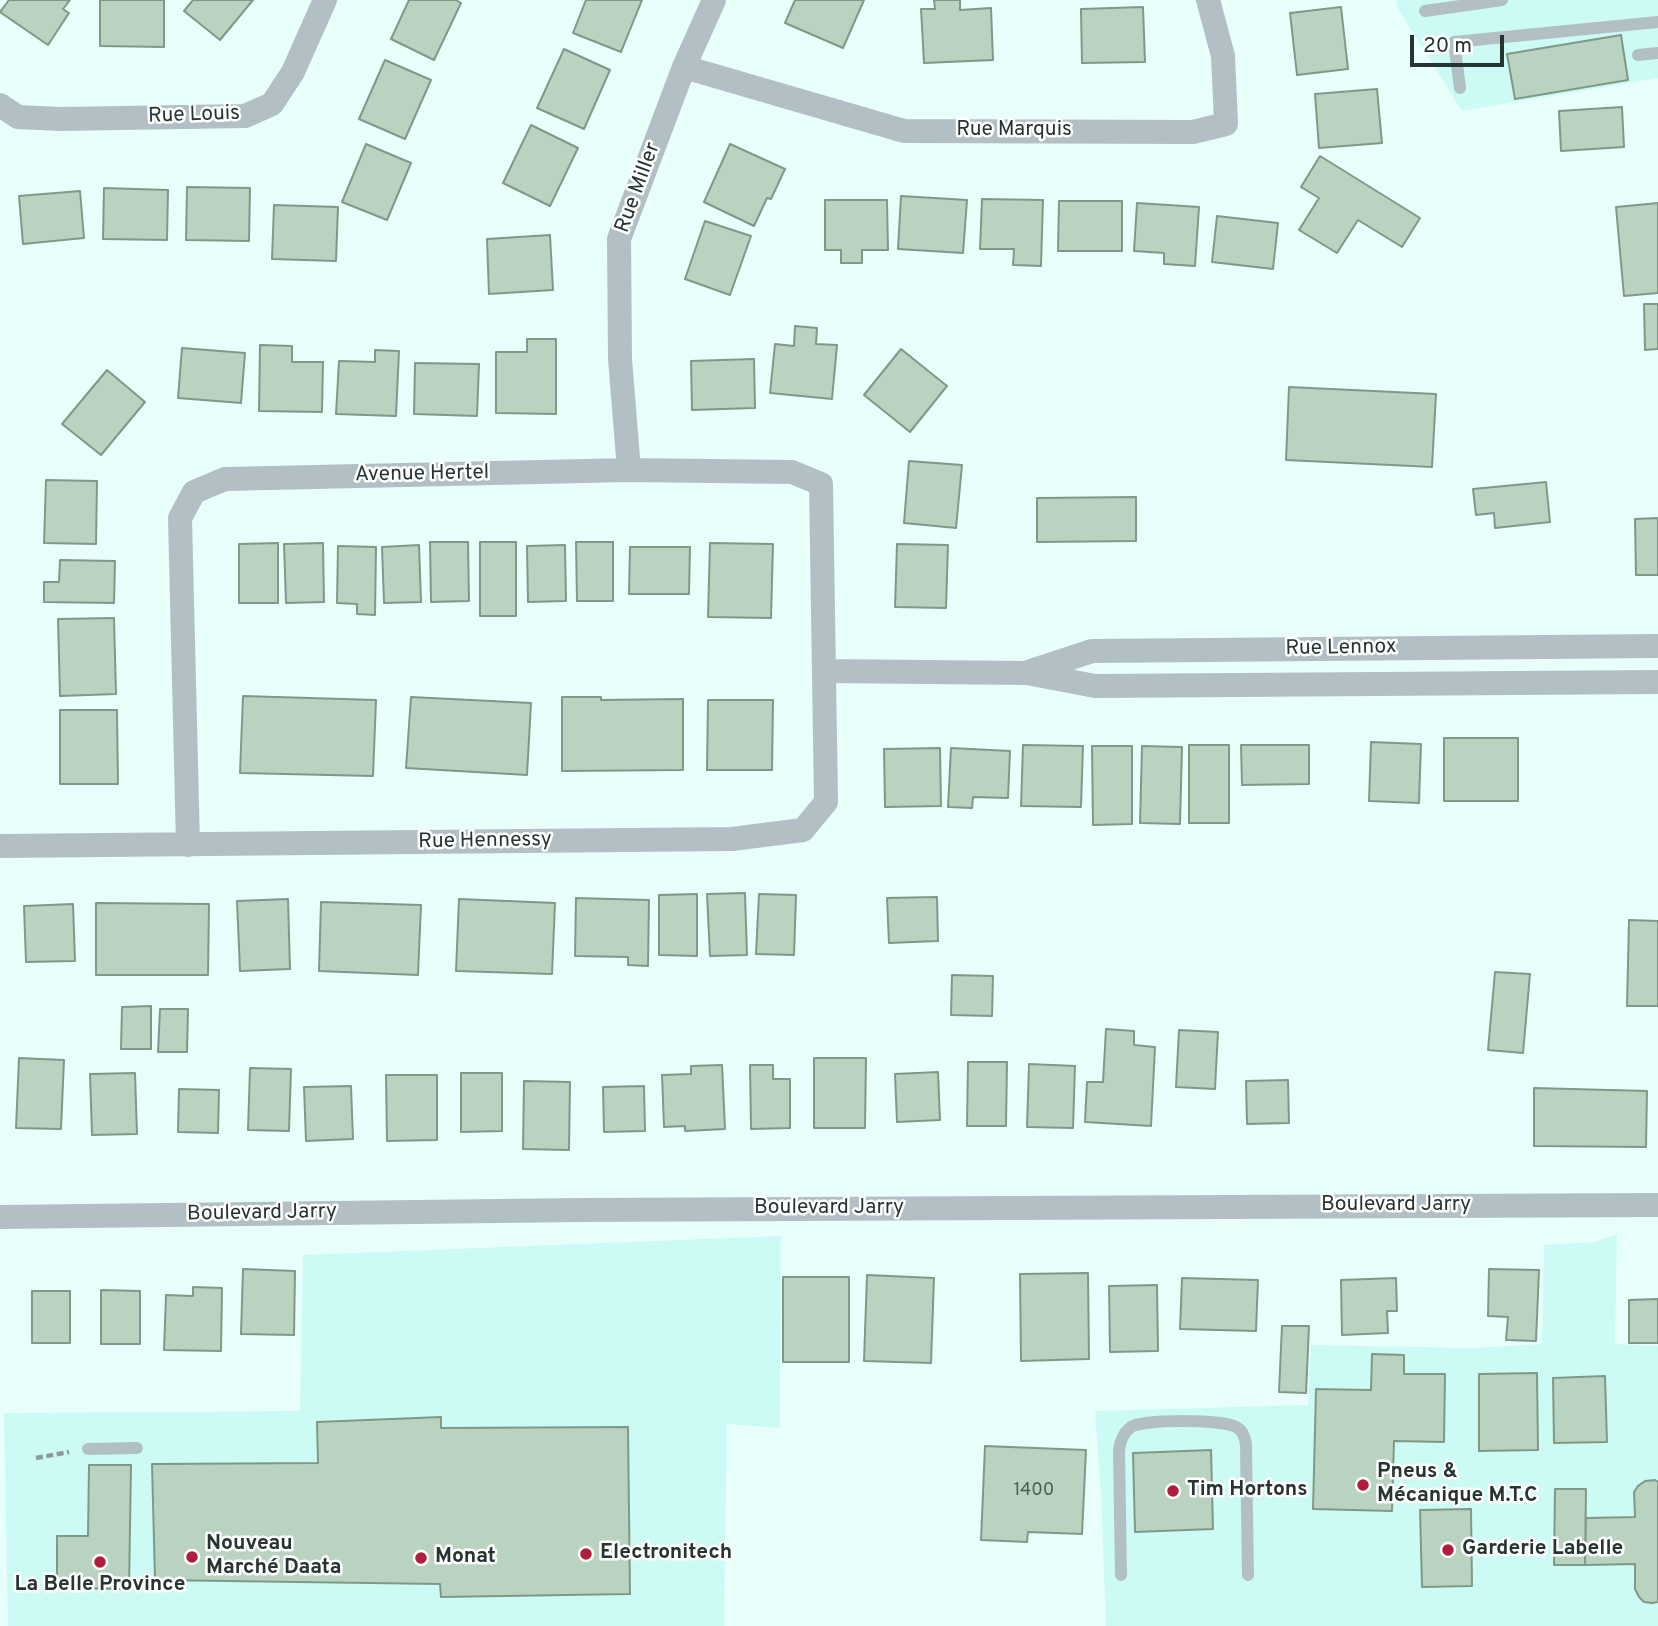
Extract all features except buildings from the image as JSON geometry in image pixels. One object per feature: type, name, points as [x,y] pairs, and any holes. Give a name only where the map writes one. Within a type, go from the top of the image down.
[{"type":"street","name":"Rue Louis","points":[[0,105],[18,117],[61,119],[246,116],[272,104],[293,72],[326,0]]},
{"type":"street","name":"Rue Miller","points":[[629,470],[620,359],[619,239],[684,67],[714,0]]},
{"type":"street","name":"Rue Marquis","points":[[684,67],[904,131],[1193,132],[1226,124],[1223,56],[1208,0]]},
{"type":"street","name":"Avenue Hertel","points":[[188,845],[180,518],[194,492],[225,479],[629,470],[792,472],[821,484],[825,671]]},
{"type":"street","name":"Rue Lennox","points":[[1027,673],[1092,651],[1658,646]]},
{"type":"street","name":"Rue Lennox","points":[[825,671],[1027,673],[1095,686],[1658,682]]},
{"type":"street","name":"Rue Hennessy","points":[[0,846],[732,839],[803,830],[826,802],[825,671]]},
{"type":"street","name":"Boulevard Jarry","points":[[0,1217],[580,1210],[1658,1205]]},
{"type":"lane","points":[[1425,11],[1502,0]]},
{"type":"lane","points":[[1460,88],[1454,42],[1658,22]]},
{"type":"lane","points":[[1638,55],[1658,53]]},
{"type":"lane","points":[[1121,1575],[1121,1440],[1133,1426],[1145,1423],[1215,1421],[1239,1428],[1247,1445],[1248,1575]]},
{"type":"lane","points":[[88,1449],[137,1448]]},
{"type":"path","points":[[36,1458],[88,1449]]},
{"type":"shaded area","points":[[1396,0],[1658,0],[1658,78],[1462,111],[1398,9]]},
{"type":"shaded area","points":[[1617,1234],[1615,1344],[1658,1346],[1658,1626],[1106,1626],[1095,1411],[1308,1405],[1311,1345],[1472,1348],[1542,1344],[1544,1245],[1595,1242]]},
{"type":"shaded area","points":[[781,1236],[780,1428],[727,1424],[724,1626],[8,1626],[4,1413],[300,1411],[303,1255]]},
{"type":"place","name":"Pneus & Mécanique M.T.C","points":[[1363,1485]]},
{"type":"place","name":"Tim Hortons","points":[[1173,1491]]},
{"type":"place","name":"Garderie Labelle","points":[[1448,1550]]},
{"type":"place","name":"Electronitech","points":[[586,1554]]},
{"type":"place","name":"Nouveau Marché Daata","points":[[192,1557]]},
{"type":"place","name":"Monat","points":[[421,1558]]},
{"type":"place","name":"La Belle Province","points":[[100,1562]]}]
